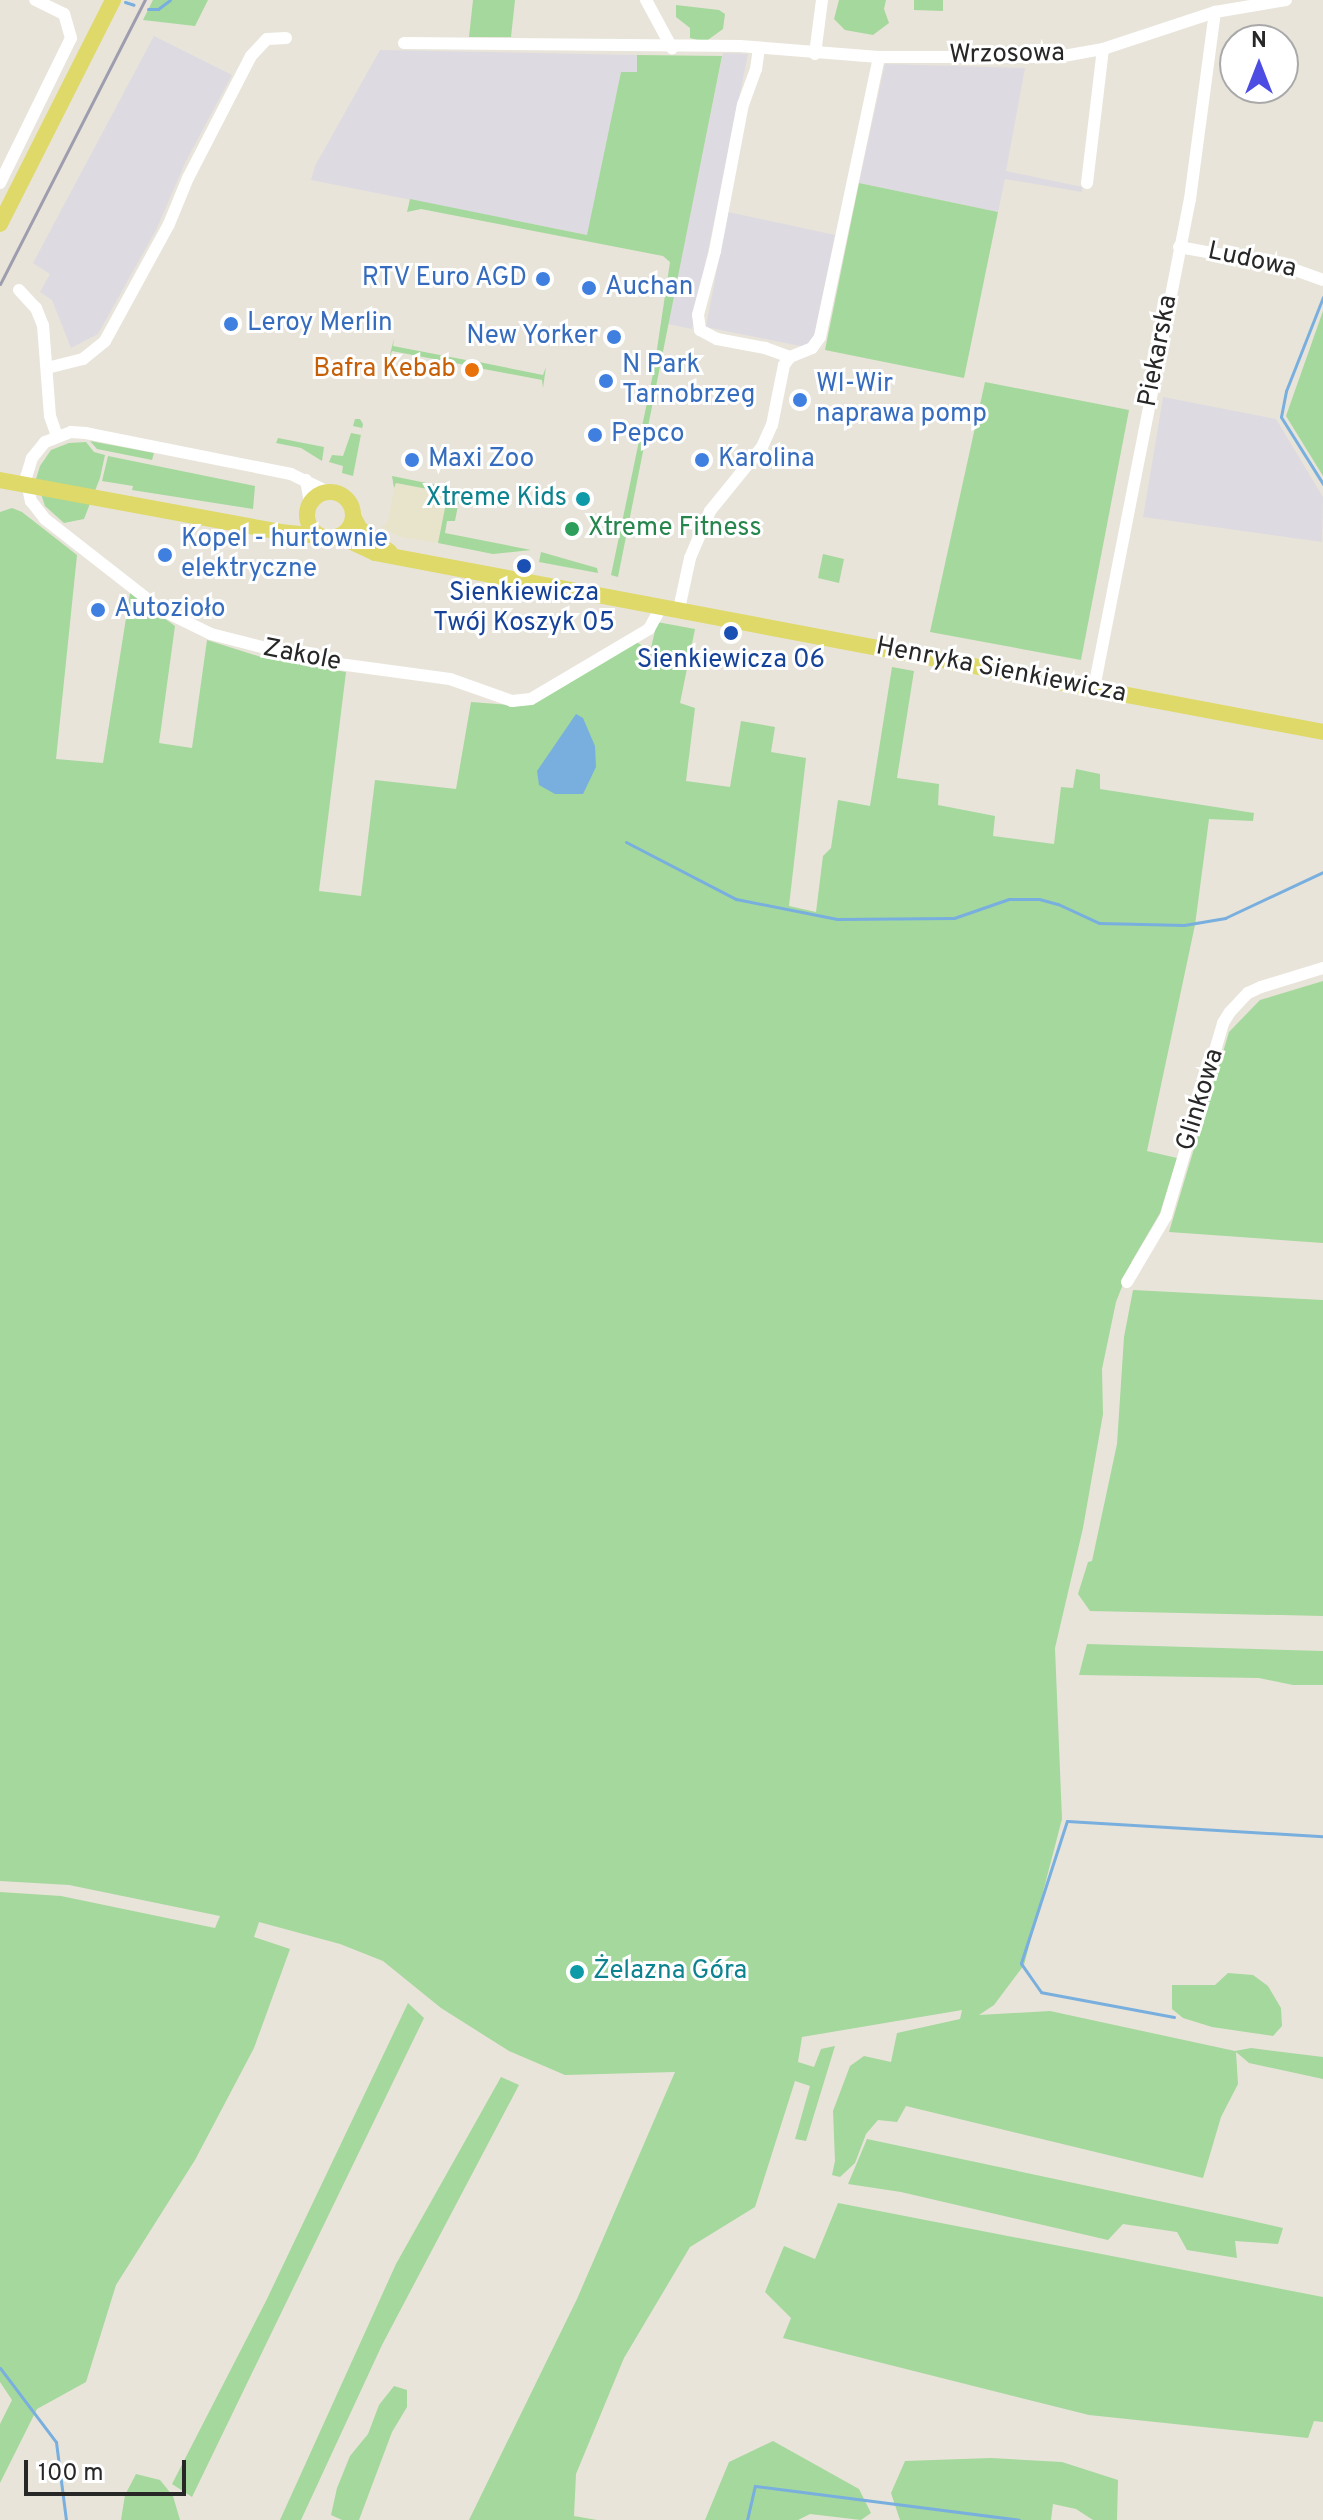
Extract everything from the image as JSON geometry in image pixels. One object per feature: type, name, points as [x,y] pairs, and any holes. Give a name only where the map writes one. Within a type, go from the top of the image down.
[{"type":"main road","points":[[0,224],[113,0]]},
{"type":"main road","points":[[0,480],[289,532],[320,536],[339,536],[347,530],[353,516],[346,498],[328,492],[289,532]]},
{"type":"main road","points":[[309,509],[312,530],[320,536]]},
{"type":"main road","name":"Henryka Sienkiewicza","points":[[353,516],[359,528],[395,556]]},
{"type":"main road","name":"Henryka Sienkiewicza","points":[[339,536],[368,550],[395,556],[1323,732]]},
{"type":"street","points":[[0,183],[71,38],[64,14],[35,0]]},
{"type":"street","points":[[646,0],[672,48]]},
{"type":"street","points":[[815,54],[822,0]]},
{"type":"street","name":"Wrzosowa","points":[[404,43],[759,48],[879,57],[1058,57],[1103,49],[1215,12],[1286,0]]},
{"type":"street","name":"Piekarska","points":[[1094,688],[1195,171],[1215,12]]},
{"type":"street","points":[[47,368],[83,359],[105,341],[169,224],[188,178],[251,56],[267,39],[286,38]]},
{"type":"street","points":[[759,48],[740,117],[715,251],[698,315],[700,330],[717,339],[765,348],[790,357]]},
{"type":"street","points":[[1087,183],[1103,49]]},
{"type":"street","points":[[679,609],[690,558],[710,511],[762,447],[772,425],[784,365],[790,357],[812,348],[820,337],[879,57]]},
{"type":"street","name":"Ludowa","points":[[1179,247],[1284,266],[1323,280]]},
{"type":"street","points":[[19,290],[40,315],[50,416],[57,436],[71,432],[97,435],[291,474],[328,492]]},
{"type":"street","name":"Zakole","points":[[57,436],[36,450],[26,478],[31,501],[38,511],[160,609],[236,642],[317,661],[450,679],[522,701],[649,629],[662,606]]},
{"type":"street","points":[[306,480],[309,509]]},
{"type":"street","name":"Glinkowa","points":[[1127,1282],[1166,1216],[1223,1023],[1248,993],[1323,968]]},
{"type":"shaded area","points":[[154,36],[232,75],[186,161],[156,230],[98,334],[71,348],[52,300],[40,292],[50,274],[33,263]]},
{"type":"shaded area","points":[[380,50],[637,55],[637,72],[621,72],[588,235],[311,180],[315,166]]},
{"type":"shaded area","points":[[723,53],[748,54],[692,329],[668,324]]},
{"type":"shaded area","points":[[885,64],[1025,68],[1006,171],[1082,187],[1082,192],[1005,179],[998,212],[859,183]]},
{"type":"shaded area","points":[[728,212],[835,235],[813,341],[805,347],[706,327]]},
{"type":"shaded area","points":[[1163,397],[1276,419],[1323,497],[1322,542],[1143,517]]},
{"type":"shaded area","points":[[395,483],[448,493],[438,543],[401,537],[381,528],[388,521]]},
{"type":"green space","points":[[153,0],[208,0],[195,26],[143,20]]},
{"type":"green space","points":[[473,0],[515,0],[511,37],[469,37]]},
{"type":"green space","points":[[839,0],[886,0],[884,9],[889,23],[873,35],[845,30],[834,19]]},
{"type":"green space","points":[[914,0],[943,0],[943,11],[914,10]]},
{"type":"green space","points":[[676,5],[719,10],[725,14],[723,29],[705,42],[690,38],[690,28],[676,17]]},
{"type":"green space","points":[[637,55],[722,56],[618,577],[611,575],[654,369],[670,262],[663,256],[421,209],[407,212],[410,199],[587,235],[621,72],[637,72]]},
{"type":"green space","points":[[859,183],[998,212],[964,378],[825,350]]},
{"type":"green space","points":[[1323,311],[1323,476],[1286,416]]},
{"type":"green space","points":[[394,338],[393,346],[466,360],[465,365],[392,351],[389,359]]},
{"type":"green space","points":[[469,360],[543,375],[546,367],[543,388],[542,380],[468,366]]},
{"type":"green space","points":[[985,382],[1129,410],[1081,660],[930,632]]},
{"type":"green space","points":[[355,419],[360,419],[363,424],[361,433],[362,428],[353,426]]},
{"type":"green space","points":[[351,433],[361,435],[353,476],[342,473],[343,466],[329,462],[332,455],[343,456]]},
{"type":"green space","points":[[278,438],[324,447],[322,461],[301,448],[276,443]]},
{"type":"green space","points":[[90,441],[154,453],[152,460],[97,449]]},
{"type":"green space","points":[[86,442],[94,452],[105,455],[100,478],[84,519],[64,523],[45,506],[36,479],[40,466],[51,450],[69,443]]},
{"type":"green space","points":[[108,456],[255,486],[253,509],[132,490],[133,486],[102,481]]},
{"type":"green space","points":[[392,476],[461,490],[455,521],[447,521],[445,533],[531,550],[493,554],[438,543],[448,493],[396,483],[394,488]]},
{"type":"green space","points":[[12,508],[22,512],[77,555],[56,759],[103,763],[130,593],[175,626],[159,743],[192,748],[207,640],[264,658],[346,672],[319,891],[361,896],[375,780],[456,789],[471,702],[522,706],[533,703],[636,642],[645,647],[648,661],[657,622],[695,629],[680,703],[695,708],[686,781],[730,787],[741,721],[775,727],[771,752],[806,758],[789,906],[816,912],[823,856],[831,848],[838,800],[870,806],[892,667],[914,671],[897,778],[939,784],[938,805],[995,816],[993,836],[1054,844],[1061,787],[1073,788],[1076,769],[1100,774],[1100,789],[1254,813],[1253,821],[1209,819],[1195,925],[1147,1151],[1177,1158],[1160,1213],[1132,1261],[1116,1302],[1102,1369],[1103,1414],[1083,1528],[1055,1648],[1062,1819],[1024,1965],[994,2005],[979,2015],[1050,2011],[1235,2051],[1251,2048],[1323,2057],[1323,2079],[1249,2063],[1236,2052],[1238,2084],[1221,2117],[1203,2178],[906,2106],[897,2122],[878,2120],[866,2134],[855,2163],[840,2177],[832,2175],[835,2161],[833,2111],[850,2066],[864,2056],[891,2062],[897,2033],[960,2019],[962,2010],[802,2037],[798,2062],[814,2067],[821,2049],[835,2046],[806,2141],[795,2139],[810,2086],[795,2081],[755,2207],[690,2247],[624,2358],[576,2474],[574,2516],[597,2520],[469,2520],[577,2299],[675,2072],[565,2075],[509,2051],[441,2008],[383,1961],[340,1944],[259,1922],[254,1937],[290,1949],[254,2048],[195,2160],[116,2285],[86,2382],[37,2409],[0,2483],[0,2424],[12,2400],[0,2382],[0,1892],[61,1896],[215,1928],[220,1916],[69,1885],[0,1881],[0,512]]},
{"type":"green space","points":[[541,552],[597,568],[598,573],[539,562]]},
{"type":"green space","points":[[823,554],[844,559],[839,583],[818,578]]},
{"type":"green space","points":[[1323,981],[1323,1243],[1169,1232],[1229,1032],[1260,1000]]},
{"type":"green space","points":[[1133,1290],[1323,1300],[1323,1616],[1090,1611],[1078,1594],[1088,1562],[1092,1561],[1117,1444],[1124,1337]]},
{"type":"green space","points":[[1087,1644],[1323,1651],[1323,1685],[1293,1685],[1259,1678],[1079,1675]]},
{"type":"green space","points":[[1228,1973],[1253,1975],[1268,1986],[1281,2008],[1282,2026],[1273,2036],[1212,2027],[1183,2018],[1172,2009],[1172,1985],[1215,1985]]},
{"type":"green space","points":[[408,2003],[424,2018],[192,2497],[172,2484],[266,2301]]},
{"type":"green space","points":[[501,2077],[519,2085],[382,2345],[301,2520],[280,2520],[396,2264]]},
{"type":"green space","points":[[867,2139],[1283,2228],[1278,2244],[1235,2241],[1237,2258],[1187,2250],[1177,2232],[1123,2224],[1108,2240],[901,2192],[848,2184]]},
{"type":"green space","points":[[838,2203],[1323,2297],[1323,2422],[1314,2421],[1308,2438],[1089,2415],[783,2338],[791,2318],[765,2292],[784,2246],[815,2259]]},
{"type":"green space","points":[[394,2386],[407,2390],[407,2407],[392,2432],[359,2520],[342,2520],[331,2515],[337,2488],[350,2456],[368,2434],[379,2405]]},
{"type":"green space","points":[[773,2441],[859,2489],[871,2513],[861,2520],[810,2514],[798,2520],[705,2520],[729,2462]]},
{"type":"green space","points":[[991,2458],[1062,2462],[1118,2480],[1117,2520],[1093,2520],[1076,2509],[1053,2504],[1051,2520],[900,2520],[891,2493],[905,2461]]},
{"type":"green space","points":[[136,2474],[160,2480],[173,2496],[180,2520],[121,2520],[125,2495]]},
{"type":"water","points":[[576,714],[583,718],[595,746],[596,767],[583,794],[555,794],[539,785],[537,771]]},
{"type":"waterway","points":[[148,9],[158,9],[170,0]]},
{"type":"waterway","points":[[125,2],[134,5]]},
{"type":"waterway","points":[[1323,297],[1286,391],[1281,417],[1323,484]]},
{"type":"waterway","points":[[626,842],[736,899],[837,919],[954,918],[1009,899],[1039,899],[1058,904],[1099,923],[1184,925],[1225,918],[1323,872]]},
{"type":"waterway","points":[[1174,2017],[1041,1992],[1021,1963],[1067,1821],[1323,1836]]},
{"type":"waterway","points":[[0,2368],[56,2442],[66,2520]]},
{"type":"waterway","points":[[747,2520],[755,2486],[1019,2520]]},
{"type":"railway","points":[[0,284],[145,0]]},
{"type":"place","name":"RTV Euro AGD","points":[[543,279]]},
{"type":"place","name":"Auchan","points":[[589,288]]},
{"type":"place","name":"Leroy Merlin","points":[[231,324]]},
{"type":"place","name":"New Yorker","points":[[614,337]]},
{"type":"place","name":"Bafra Kebab","points":[[472,370]]},
{"type":"place","name":"N Park Tarnobrzeg","points":[[606,381]]},
{"type":"place","name":"Wl-Wir naprawa pomp","points":[[800,400]]},
{"type":"place","name":"Pepco","points":[[595,435]]},
{"type":"place","name":"Maxi Zoo","points":[[412,460]]},
{"type":"place","name":"Karolina","points":[[702,460]]},
{"type":"place","name":"Xtreme Kids","points":[[583,499]]},
{"type":"place","name":"Xtreme Fitness","points":[[572,529]]},
{"type":"place","name":"Kopel - hurtownie elektryczne","points":[[165,555]]},
{"type":"place","name":"Sienkiewicza Twój Koszyk 05","points":[[524,566]]},
{"type":"place","name":"Autozioło","points":[[98,610]]},
{"type":"place","name":"Sienkiewicza 06","points":[[731,633]]},
{"type":"place","name":"Żelazna Góra","points":[[577,1972]]}]
